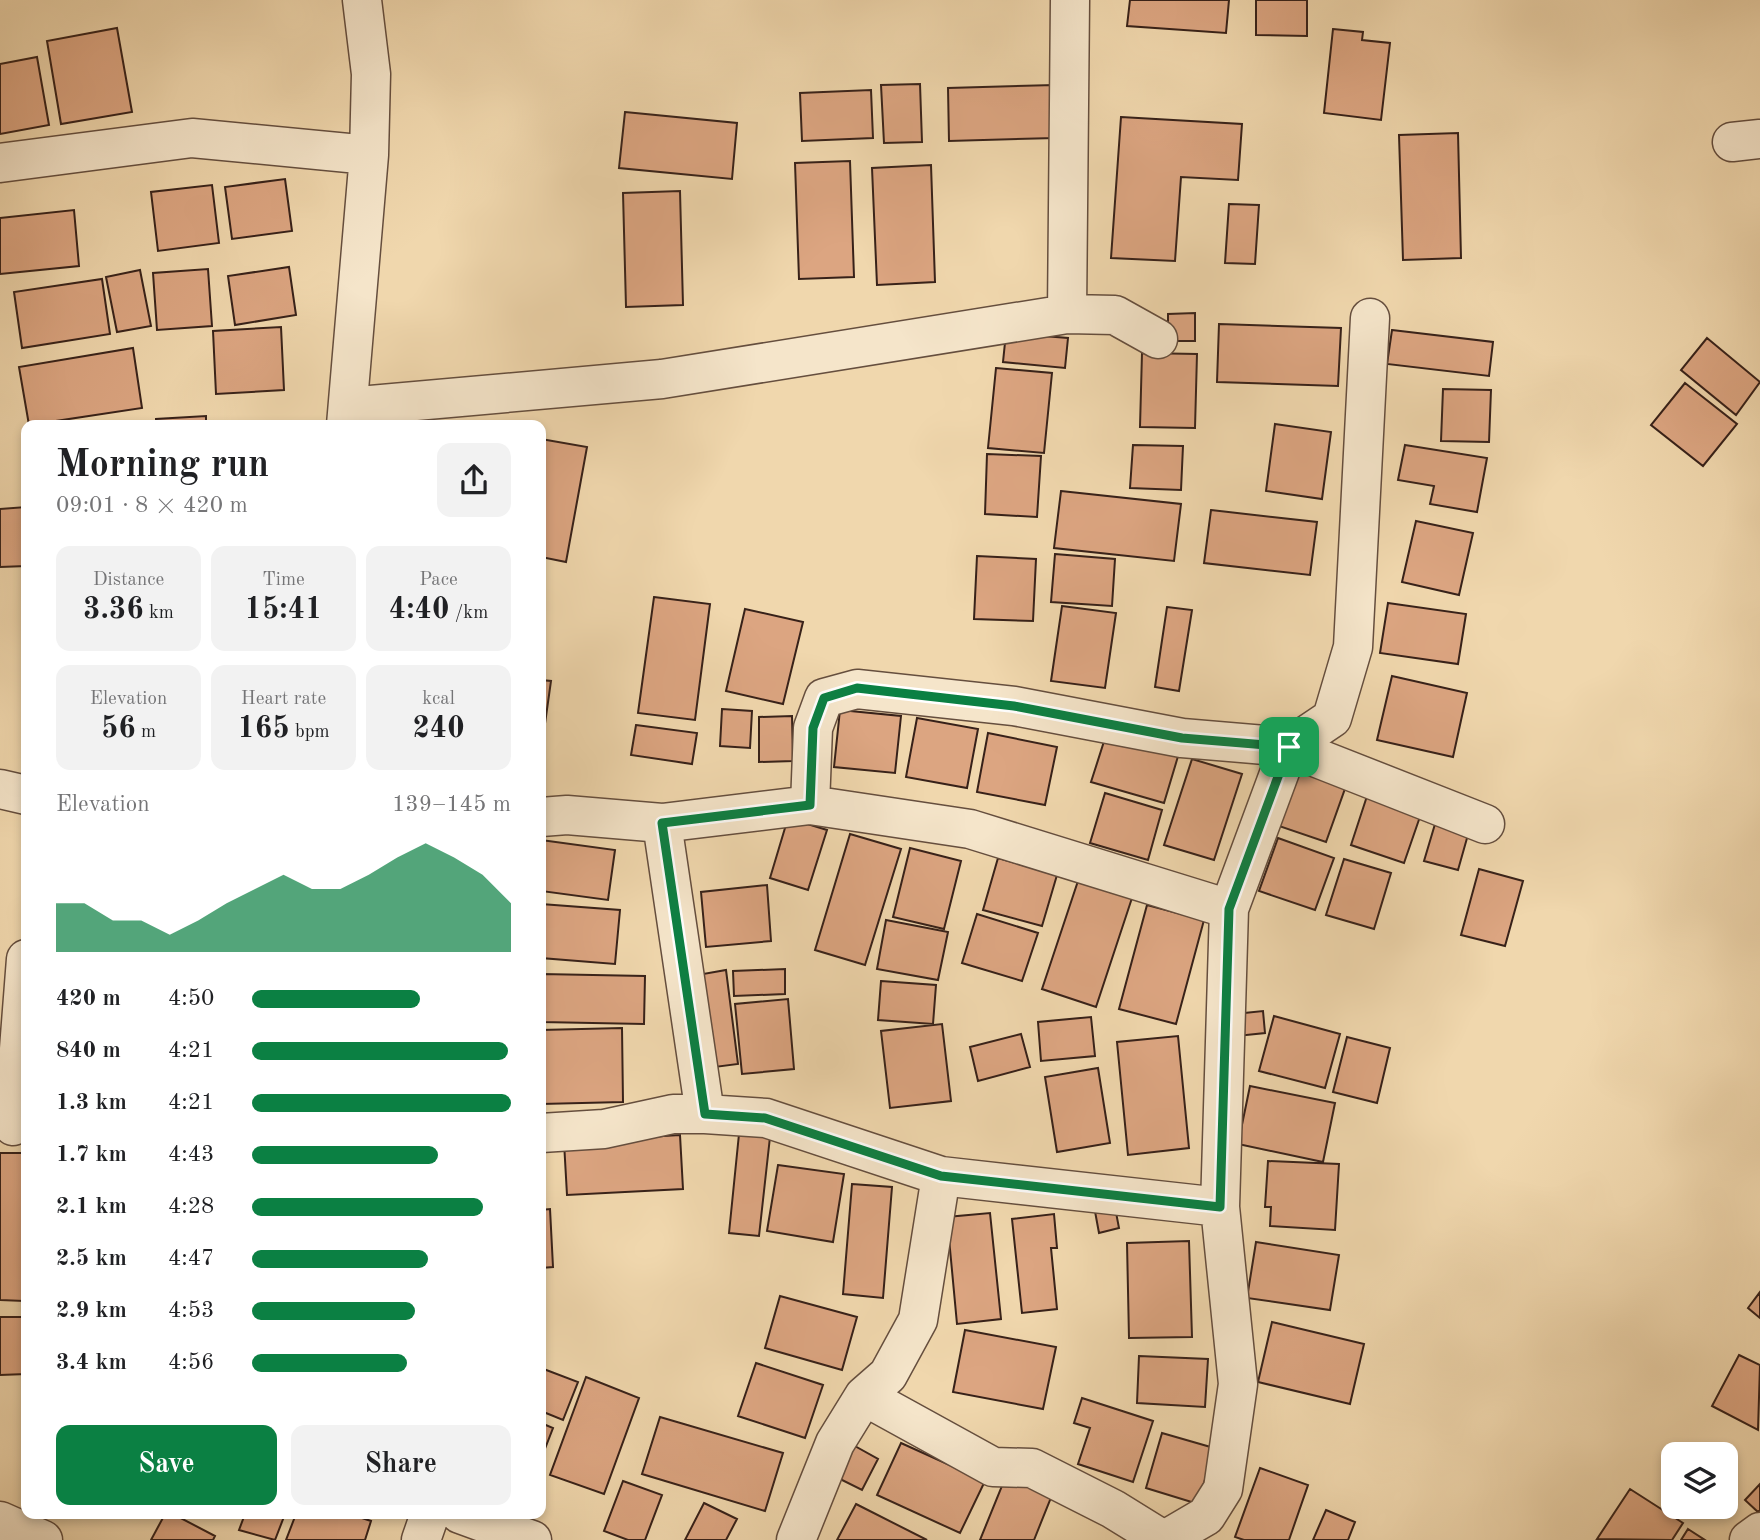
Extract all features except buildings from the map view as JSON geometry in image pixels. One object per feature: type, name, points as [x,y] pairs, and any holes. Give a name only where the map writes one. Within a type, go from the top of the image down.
[{"type":"street","points":[[362,0],[370,74],[369,155],[347,416],[662,379],[1067,314],[1115,316],[1158,339]]},
{"type":"street","points":[[1067,314],[1070,0]]},
{"type":"street","points":[[0,163],[192,138],[369,155]]},
{"type":"street","points":[[864,1396],[993,1467],[1032,1468],[1113,1509],[1164,1540],[1206,1516],[1223,1489],[1238,1384],[1220,1207],[1229,909],[1289,747],[1332,718],[1353,647],[1370,318]]},
{"type":"street","points":[[810,805],[813,728],[824,698],[857,688],[1014,706],[1182,738],[1289,747],[1485,824]]},
{"type":"street","points":[[0,789],[21,794]]},
{"type":"street","points":[[546,817],[567,815],[662,823],[810,805],[970,829],[1229,909]]},
{"type":"street","points":[[662,823],[705,1114]]},
{"type":"street","points":[[13,1126],[21,1023]]},
{"type":"street","points":[[546,1133],[604,1129],[673,1114],[765,1118],[941,1176],[1220,1207]]},
{"type":"street","points":[[796,1540],[835,1443],[864,1396],[888,1375],[918,1320],[941,1176]]},
{"type":"street","points":[[50,1540],[60,1519]]},
{"type":"street","points":[[421,1540],[428,1519]]},
{"type":"street","points":[[474,1519],[532,1540]]},
{"type":"street","points":[[0,1521],[43,1540]]},
{"type":"street","points":[[1749,1540],[1760,1532]]},
{"type":"route","points":[[857,688],[1014,706],[1182,738],[1289,747],[1229,909],[1220,1207],[941,1176],[765,1118],[705,1114],[662,823],[810,805],[813,728],[824,698],[857,688]]}]
